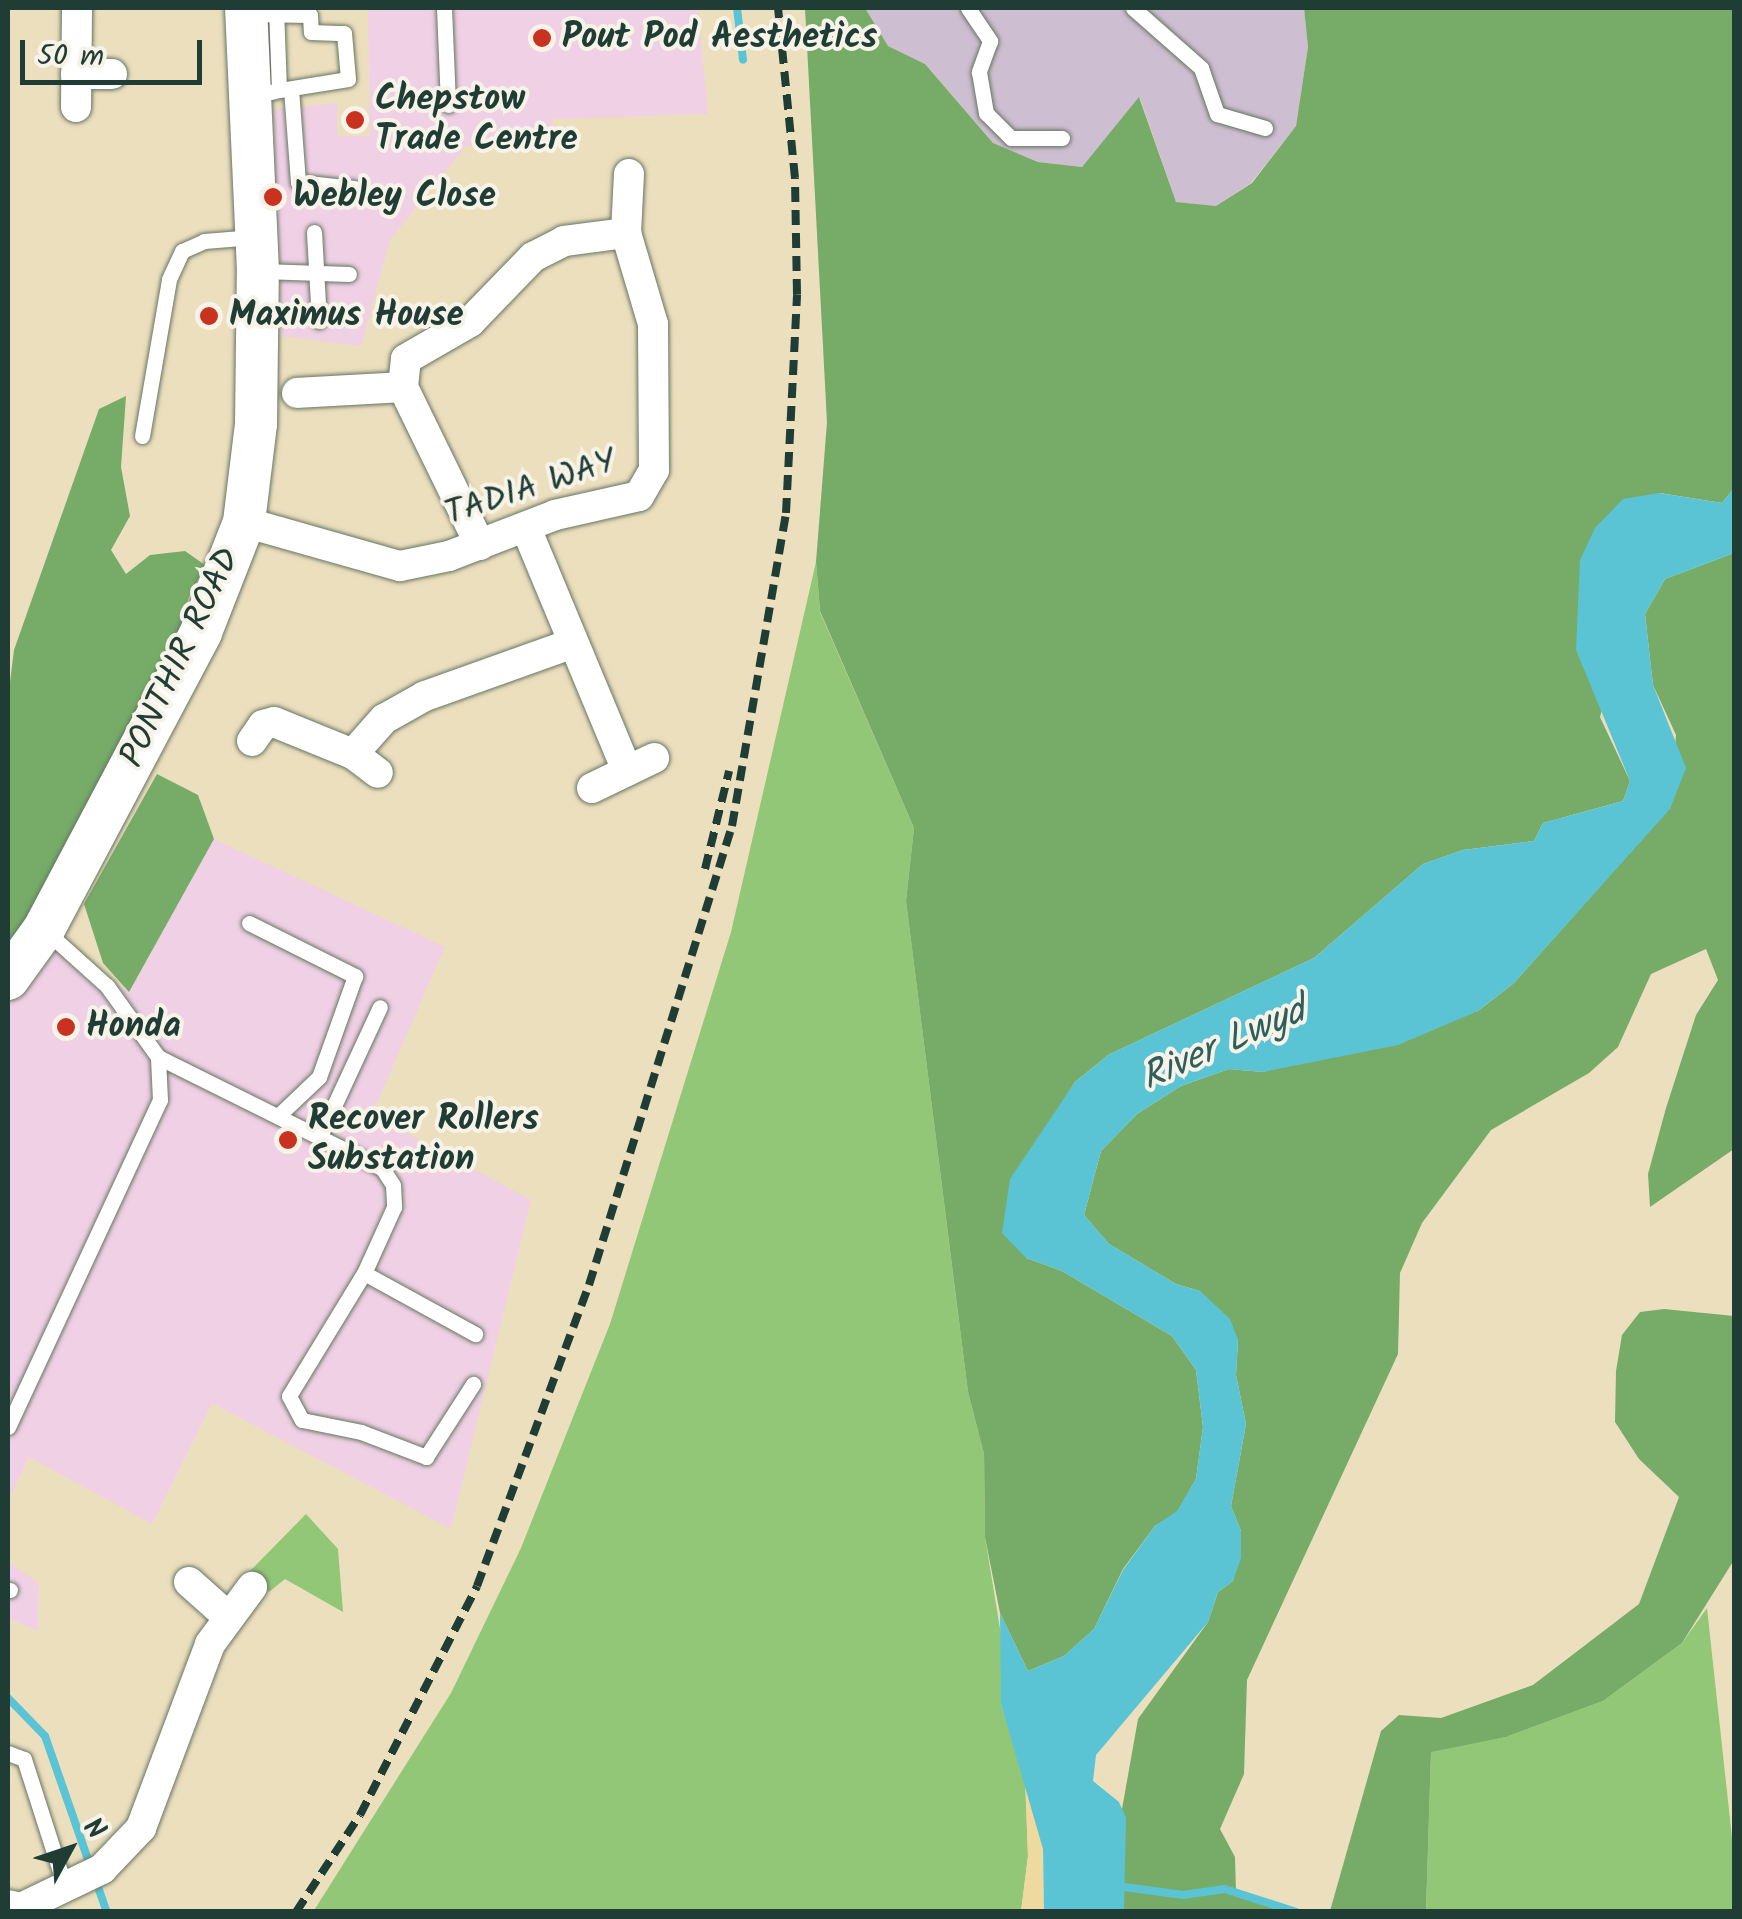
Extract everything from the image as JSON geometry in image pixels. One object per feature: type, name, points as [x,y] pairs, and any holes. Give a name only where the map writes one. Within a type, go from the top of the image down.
[{"type":"main road","name":"PONTHIR ROAD","points":[[8,979],[44,929],[201,632],[244,522],[256,424],[256,254],[273,92],[261,11]]},
{"type":"street","points":[[76,8],[76,107]]},
{"type":"street","points":[[76,74],[112,74]]},
{"type":"street","name":"TADIA WAY","points":[[244,522],[400,566],[639,496],[654,470],[653,324],[626,233],[629,174]]},
{"type":"street","points":[[480,545],[404,387],[406,359],[470,322],[534,257],[564,241],[626,233]]},
{"type":"street","points":[[297,393],[404,387]]},
{"type":"street","points":[[526,528],[572,644],[641,764],[592,788]]},
{"type":"street","points":[[353,754],[384,719],[425,696],[572,644]]},
{"type":"street","points":[[252,741],[263,725],[274,722],[353,754],[378,773]]},
{"type":"street","points":[[189,1582],[226,1615]]},
{"type":"street","points":[[8,1905],[21,1908],[102,1869],[141,1828],[226,1615],[252,1587]]},
{"type":"lane","points":[[444,8],[448,105]]},
{"type":"lane","points":[[968,8],[990,42],[979,72],[986,113],[1011,138],[1062,138]]},
{"type":"lane","points":[[1134,8],[1201,68],[1217,114],[1266,128]]},
{"type":"lane","points":[[261,11],[310,15],[311,32],[344,34],[348,80],[273,92],[298,182],[354,188]]},
{"type":"lane","points":[[314,232],[319,322]]},
{"type":"lane","points":[[142,436],[169,278],[182,251],[204,241],[316,273],[349,274]]},
{"type":"lane","points":[[249,924],[355,976],[319,1077],[279,1116]]},
{"type":"lane","points":[[44,929],[107,986],[158,1057],[382,1168],[393,1185],[394,1207],[364,1272],[289,1396],[302,1420],[360,1432],[426,1458],[473,1384]]},
{"type":"lane","points":[[320,1136],[380,1007]]},
{"type":"lane","points":[[8,1427],[160,1100],[158,1057]]},
{"type":"lane","points":[[364,1272],[475,1334]]},
{"type":"lane","points":[[8,1753],[24,1758],[65,1887]]},
{"type":"shaded area","points":[[368,8],[698,8],[708,114],[553,119],[552,132],[528,135],[529,146],[466,146],[390,240],[361,346],[282,336],[273,110],[337,103],[337,136],[370,136]]},
{"type":"shaded area","points":[[865,8],[1304,8],[1308,47],[1296,126],[1251,183],[1216,206],[1176,202],[1140,98],[1082,167],[1038,162],[993,143],[925,64],[888,46]]},
{"type":"shaded area","points":[[214,839],[445,947],[372,1114],[531,1200],[451,1529],[212,1403],[152,1524],[29,1457],[8,1501],[8,979],[44,929],[129,992]]},
{"type":"shaded area","points":[[8,1562],[39,1583],[38,1631],[8,1618]]},
{"type":"green space","points":[[805,8],[865,8],[888,46],[925,64],[993,143],[1038,162],[1082,167],[1139,97],[1176,202],[1216,206],[1252,183],[1296,126],[1308,47],[1304,8],[1734,8],[1734,488],[1722,503],[1660,493],[1600,717],[1630,781],[1623,801],[1543,823],[1534,841],[1463,850],[1423,864],[1314,958],[1108,1055],[1075,1082],[1056,1112],[1026,1258],[1062,1271],[1172,1336],[1196,1370],[1203,1427],[1196,1479],[1177,1512],[1155,1526],[1123,1569],[1094,1629],[1064,1656],[1028,1671],[1000,1613],[985,1537],[984,1454],[968,1392],[906,901],[914,828],[820,611],[816,562],[827,422]]},
{"type":"green space","points":[[126,396],[121,467],[130,516],[111,550],[126,574],[150,555],[185,551],[205,565],[188,599],[182,643],[8,960],[8,698],[14,650],[99,409]]},
{"type":"green space","points":[[1734,553],[1734,1149],[1650,1207],[1648,1174],[1666,1108],[1696,1015],[1718,980],[1706,949],[1651,974],[1618,1047],[1589,1073],[1491,1130],[1422,1223],[1400,1273],[1398,1354],[1247,1680],[1244,1774],[1220,1829],[1235,1857],[1236,1892],[1296,1911],[1124,1911],[1122,1809],[1138,1719],[1208,1622],[1218,1592],[1233,1581],[1241,1531],[1231,1506],[1246,1424],[1236,1375],[1238,1340],[1200,1291],[1176,1284],[1109,1244],[1084,1215],[1101,1151],[1137,1114],[1181,1086],[1229,1069],[1263,1072],[1478,1011],[1514,983],[1670,808],[1676,735],[1653,685],[1645,614],[1665,579]]},
{"type":"green space","points":[[816,562],[820,612],[914,828],[906,901],[968,1392],[984,1454],[985,1537],[1003,1647],[1001,1704],[1025,1777],[1028,1856],[1021,1911],[313,1912],[451,1693],[521,1548],[610,1324],[731,932]]},
{"type":"green space","points":[[157,774],[198,795],[214,839],[129,992],[103,963],[84,904]]},
{"type":"green space","points":[[1664,1309],[1734,1316],[1734,1560],[1682,1643],[1603,1701],[1506,1737],[1431,1752],[1426,1911],[1330,1911],[1381,1731],[1399,1715],[1441,1718],[1533,1685],[1639,1604],[1679,1497],[1639,1459],[1615,1422],[1616,1371],[1622,1335],[1640,1312]]},
{"type":"green space","points":[[306,1514],[338,1549],[343,1612],[285,1579],[269,1592],[249,1572]]},
{"type":"green space","points":[[1707,1608],[1734,1856],[1734,1911],[1426,1912],[1431,1751],[1506,1737],[1603,1701],[1682,1643]]},
{"type":"sand","points":[[1025,1777],[1043,1850],[1044,1911],[1021,1912],[1028,1856]]},
{"type":"water","name":"River Lwyd","points":[[1734,488],[1734,553],[1665,579],[1645,614],[1653,685],[1686,768],[1670,809],[1514,983],[1478,1011],[1398,1045],[1263,1072],[1229,1069],[1181,1086],[1137,1114],[1101,1151],[1084,1215],[1109,1244],[1176,1284],[1200,1291],[1230,1319],[1238,1340],[1236,1375],[1246,1424],[1231,1506],[1241,1531],[1241,1558],[1233,1581],[1218,1592],[1208,1622],[1096,1755],[1093,1781],[1119,1802],[1126,1818],[1124,1911],[1044,1911],[1043,1849],[1001,1704],[1000,1613],[1028,1671],[1064,1656],[1094,1629],[1123,1570],[1155,1526],[1177,1511],[1196,1479],[1203,1427],[1196,1370],[1172,1336],[1062,1271],[1026,1258],[1002,1233],[1010,1179],[1075,1082],[1108,1055],[1314,958],[1423,864],[1463,850],[1534,841],[1543,823],[1623,801],[1630,781],[1576,650],[1580,560],[1595,528],[1623,499],[1659,493],[1722,503]]},
{"type":"waterway","points":[[737,8],[743,60]]},
{"type":"waterway","points":[[8,1698],[45,1736],[90,1865]]},
{"type":"waterway","points":[[95,1878],[107,1912]]},
{"type":"waterway","points":[[1124,1887],[1183,1895],[1225,1889],[1296,1912]]},
{"type":"railway","points":[[296,1912],[360,1815],[477,1586],[589,1285],[732,826],[786,513],[797,294],[795,178],[778,8]]},
{"type":"railway","points":[[705,869],[729,771]]},
{"type":"place","name":"Pout Pod Aesthetics","points":[[542,38]]},
{"type":"place","name":"Chepstow Trade Centre","points":[[355,120]]},
{"type":"place","name":"Webley Close","points":[[273,197]]},
{"type":"place","name":"Maximus House","points":[[209,316]]},
{"type":"place","name":"Honda","points":[[66,1027]]},
{"type":"place","name":"Recover Rollers Substation","points":[[288,1140]]}]
